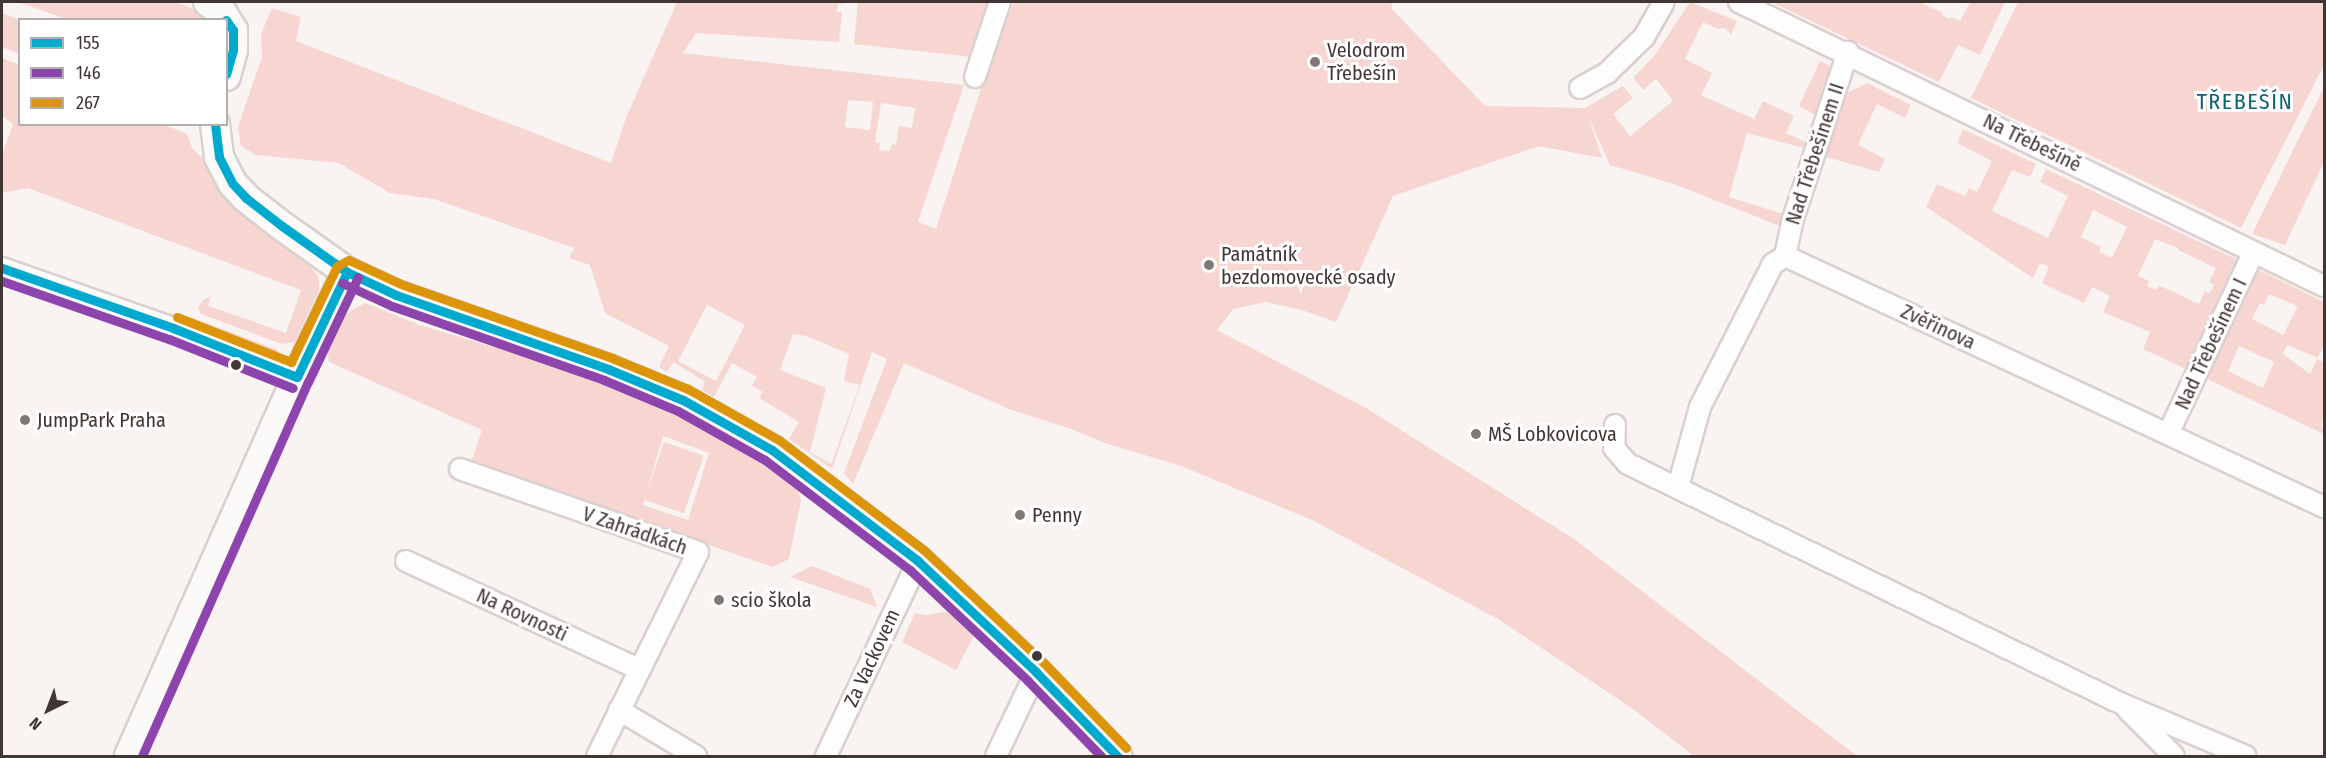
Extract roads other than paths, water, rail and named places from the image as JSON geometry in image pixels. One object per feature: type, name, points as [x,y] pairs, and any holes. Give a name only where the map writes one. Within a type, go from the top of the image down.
[{"type":"street","points":[[208,2],[221,11],[225,18]]},
{"type":"street","points":[[975,76],[1000,2]]},
{"type":"street","points":[[1580,88],[1607,73],[1644,37],[1664,2]]},
{"type":"street","name":"Na Třebešíně","points":[[1739,2],[1848,52],[2253,253],[2325,286]]},
{"type":"street","points":[[228,22],[233,30],[230,63]]},
{"type":"street","name":"Nad Třebešínem II","points":[[1785,256],[1793,219],[1848,52]]},
{"type":"street","points":[[215,126],[219,157],[233,184],[246,198],[273,219],[347,272],[396,295],[608,369],[682,400],[772,450],[918,561],[1036,672],[1117,756]]},
{"type":"street","name":"Nad Třebešínem I","points":[[2168,435],[2253,253]]},
{"type":"street","points":[[1678,487],[1700,407],[1773,264],[1785,256]]},
{"type":"street","name":"Zvěřinova","points":[[1785,256],[2325,507]]},
{"type":"street","points":[[2,267],[173,328],[297,376]]},
{"type":"street","points":[[129,756],[297,376],[347,272]]},
{"type":"street","points":[[1615,426],[1614,448],[1628,464],[2122,704],[2246,756]]},
{"type":"street","name":"V Zahrádkách","points":[[460,469],[698,552],[597,756]]},
{"type":"street","name":"Na Rovnosti","points":[[406,561],[639,669]]},
{"type":"street","name":"Za Vackovem","points":[[826,756],[918,561]]},
{"type":"street","points":[[996,756],[1036,672]]},
{"type":"street","points":[[2122,704],[2174,756]]},
{"type":"street","points":[[619,710],[696,756]]},
{"type":"place","name":"Velodrom Třebešín","points":[[1315,62]]},
{"type":"place","name":"Památník bezdomovecké osady","points":[[1209,265]]},
{"type":"place","name":"JumpPark Praha","points":[[25,420]]},
{"type":"place","name":"MŠ Lobkovicova","points":[[1476,434]]},
{"type":"place","name":"Penny","points":[[1020,515]]},
{"type":"place","name":"scio škola","points":[[719,600]]},
{"type":"district","name":"TŘEBEŠÍN","points":[[2245,102]]}]
